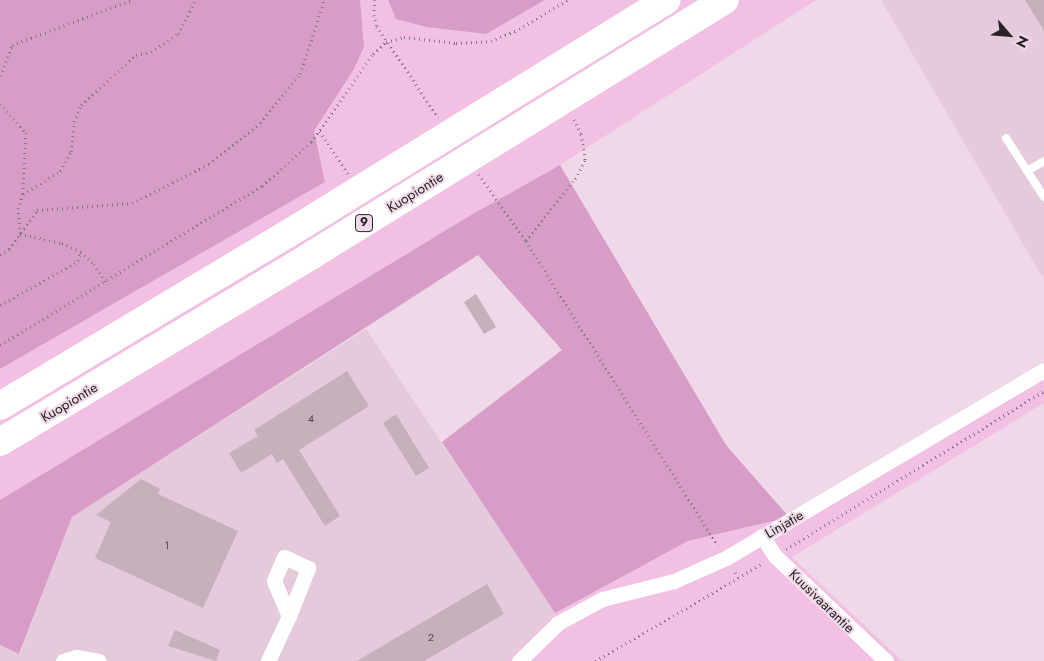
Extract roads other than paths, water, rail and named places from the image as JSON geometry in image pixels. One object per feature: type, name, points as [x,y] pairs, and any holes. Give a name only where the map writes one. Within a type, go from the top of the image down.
[{"type":"highway","name":"9","points":[[0,406],[299,227],[666,0]]},
{"type":"highway","name":"Kuopiontie","points":[[0,442],[312,255],[725,0]]},
{"type":"street","name":"Linjatie","points":[[519,661],[558,623],[602,599],[674,581],[726,558],[1044,370]]},
{"type":"street","name":"Kuusivaarantie","points":[[762,536],[775,556],[886,661]]},
{"type":"street","points":[[268,661],[289,616]]},
{"type":"street","points":[[70,659],[99,661]]},
{"type":"lane","points":[[1006,138],[1044,197]]},
{"type":"lane","points":[[1027,171],[1044,161]]}]
